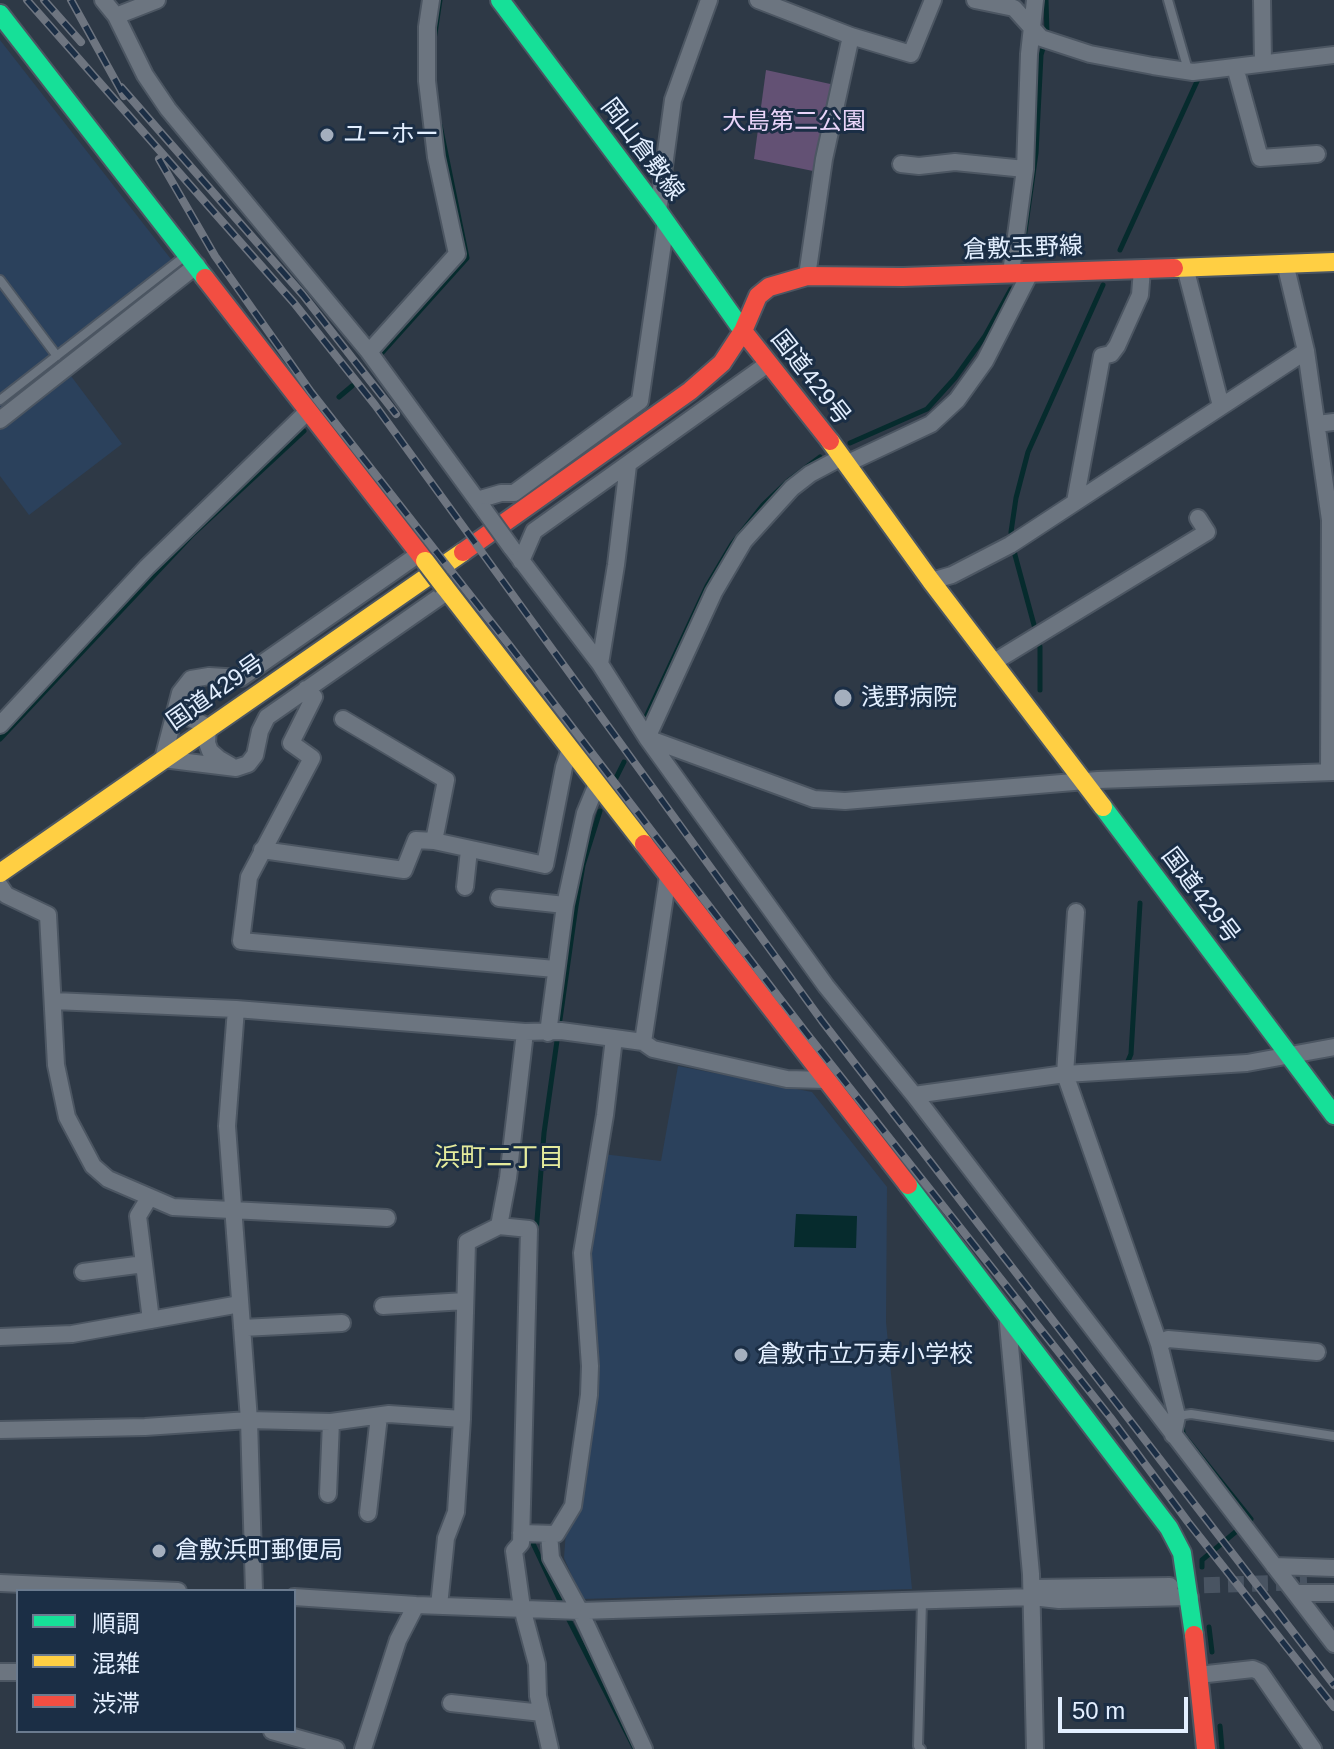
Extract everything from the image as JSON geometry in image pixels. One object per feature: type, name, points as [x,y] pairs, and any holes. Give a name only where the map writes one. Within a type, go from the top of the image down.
[{"type":"main road","name":"岡山倉敷線","points":[[500,0],[743,331]]},
{"type":"main road","points":[[0,14],[1007,1313],[1169,1528],[1182,1553],[1190,1597],[1206,1749]]},
{"type":"main road","name":"倉敷玉野線","points":[[743,331],[758,296],[769,287],[807,276],[903,277],[1334,262]]},
{"type":"main road","name":"国道429号","points":[[0,873],[505,524],[690,391],[722,363],[743,331],[844,460],[931,581],[1334,1115]]},
{"type":"street","points":[[103,0],[116,16],[145,75],[168,109],[369,352],[600,664],[647,738],[826,986],[914,1095],[1274,1566],[1301,1587],[1334,1644]]},
{"type":"street","points":[[116,16],[157,0]]},
{"type":"street","points":[[369,352],[457,254],[436,157],[427,81],[427,27],[431,0]]},
{"type":"street","points":[[481,505],[501,493],[514,493],[640,401],[673,100],[709,0]]},
{"type":"street","points":[[758,0],[851,36],[911,54],[933,0]]},
{"type":"street","points":[[975,0],[1014,4],[1041,36],[1117,60],[1188,70],[1236,71],[1263,62],[1334,55]]},
{"type":"street","points":[[647,738],[714,592],[744,541],[792,488],[810,474],[931,424],[957,400],[985,361],[1021,273],[1025,169],[1041,36],[1035,0]]},
{"type":"street","points":[[1262,0],[1263,62]]},
{"type":"street","points":[[807,276],[824,159],[851,36]]},
{"type":"street","points":[[1236,71],[1260,158],[1317,154]]},
{"type":"street","points":[[901,164],[919,166],[955,162],[1025,169]]},
{"type":"street","points":[[0,420],[192,260]]},
{"type":"street","points":[[647,738],[814,799],[856,800],[1084,781],[1332,772],[1329,475],[1317,424],[1306,351],[1285,263]]},
{"type":"street","points":[[1185,267],[1221,406]]},
{"type":"street","points":[[1075,502],[1102,356],[1111,354],[1117,346],[1140,295],[1142,269]]},
{"type":"street","points":[[931,581],[966,568],[1013,542],[1306,351]]},
{"type":"street","points":[[521,561],[534,531],[769,363]]},
{"type":"street","points":[[0,725],[147,567],[308,411]]},
{"type":"street","points":[[1317,424],[1334,422]]},
{"type":"street","points":[[600,664],[628,465]]},
{"type":"street","points":[[994,662],[1207,532],[1198,518]]},
{"type":"street","points":[[422,558],[241,678],[209,676],[191,679],[180,693],[163,759],[236,768],[248,764],[255,755],[260,731],[267,717],[446,589]]},
{"type":"street","points":[[306,689],[314,697],[291,743],[312,758],[249,877],[241,941],[555,969]]},
{"type":"street","points":[[180,693],[186,716],[208,727],[210,751],[236,768]]},
{"type":"street","points":[[343,719],[446,780],[434,841]]},
{"type":"street","points":[[262,850],[404,870],[416,840],[434,841],[545,865],[570,749]]},
{"type":"street","points":[[554,1032],[555,969],[565,905],[585,813],[597,784]]},
{"type":"street","points":[[465,887],[469,850]]},
{"type":"street","points":[[643,1042],[668,876]]},
{"type":"street","points":[[0,886],[6,895],[48,915],[56,1065],[67,1117],[93,1166],[108,1179],[173,1207],[387,1218]]},
{"type":"street","points":[[499,898],[565,905]]},
{"type":"street","points":[[1076,912],[1065,1074],[1163,1342],[1180,1416],[1173,1435]]},
{"type":"street","points":[[54,1001],[236,1009],[614,1038],[643,1042],[653,1049],[787,1079],[826,1080]]},
{"type":"street","points":[[236,1009],[227,1126],[249,1420],[254,1589]]},
{"type":"street","points":[[499,1226],[508,1178],[525,1032]]},
{"type":"street","points":[[550,1749],[542,1713],[537,1664],[522,1608],[514,1551],[532,1533],[556,1534],[573,1506],[589,1395],[590,1366],[582,1253],[605,1115],[614,1038]]},
{"type":"street","points":[[914,1095],[1065,1074],[1247,1063],[1334,1047]]},
{"type":"street","points":[[149,1198],[138,1216],[151,1320]]},
{"type":"street","points":[[439,1606],[446,1538],[456,1512],[467,1242],[499,1226],[529,1229],[532,1533],[551,1558],[570,1610],[644,1749]]},
{"type":"street","points":[[83,1272],[144,1264]]},
{"type":"street","points":[[383,1306],[465,1301]]},
{"type":"street","points":[[0,1337],[72,1334],[240,1304]]},
{"type":"street","points":[[1007,1313],[1032,1592],[1035,1749]]},
{"type":"street","points":[[242,1328],[342,1323]]},
{"type":"street","points":[[1163,1342],[1317,1352]]},
{"type":"street","points":[[0,1430],[145,1427],[249,1420],[331,1422],[389,1414],[462,1419]]},
{"type":"street","points":[[368,1513],[379,1416]]},
{"type":"street","points":[[328,1494],[331,1422]]},
{"type":"street","points":[[1274,1566],[1334,1568]]},
{"type":"street","points":[[0,1583],[134,1589]]},
{"type":"street","points":[[1301,1587],[1334,1583]]},
{"type":"street","points":[[296,1597],[570,1610],[922,1600],[1170,1586]]},
{"type":"street","points":[[1301,1587],[1334,1593]]},
{"type":"street","points":[[1032,1592],[1059,1600],[1190,1597]]},
{"type":"street","points":[[363,1749],[398,1640],[416,1605]]},
{"type":"street","points":[[1198,1675],[1253,1669],[1260,1672],[1313,1749]]},
{"type":"street","points":[[451,1703],[542,1713]]},
{"type":"street","points":[[279,1733],[336,1749]]},
{"type":"lane","points":[[1168,0],[1188,70]]},
{"type":"lane","points":[[0,400],[192,260]]},
{"type":"lane","points":[[0,280],[57,356]]},
{"type":"lane","points":[[1180,1416],[1334,1436]]},
{"type":"lane","points":[[921,1749],[918,1746],[922,1600]]},
{"type":"shaded area","points":[[0,40],[181,272],[0,413]]},
{"type":"shaded area","points":[[68,372],[122,444],[29,515],[0,476],[0,424]]},
{"type":"shaded area","name":"倉敷市立万寿小学校","points":[[678,1066],[812,1092],[887,1187],[886,1322],[912,1589],[582,1599],[564,1558],[566,1530],[579,1506],[588,1260],[603,1154],[661,1161]]},
{"type":"shaded area","points":[[796,1214],[857,1216],[856,1248],[794,1247]]},
{"type":"green space","name":"大島第二公園","points":[[766,70],[835,85],[818,172],[754,159]]},
{"type":"waterway","points":[[434,40],[440,0]]},
{"type":"waterway","points":[[1022,253],[1036,153],[1041,55],[1047,34],[1046,0]]},
{"type":"waterway","points":[[1120,250],[1199,77]]},
{"type":"waterway","points":[[379,356],[467,258],[440,125]]},
{"type":"waterway","points":[[1040,690],[1040,647],[1011,532],[1016,498],[1028,452],[1103,285]]},
{"type":"waterway","points":[[850,443],[927,409],[955,378],[985,336],[1011,289]]},
{"type":"waterway","points":[[339,397],[352,386]]},
{"type":"waterway","points":[[0,739],[191,536],[304,431]]},
{"type":"waterway","points":[[645,719],[707,586],[732,544],[763,505],[820,457]]},
{"type":"waterway","points":[[612,786],[624,762]]},
{"type":"waterway","points":[[536,1233],[544,1133],[576,906],[583,865],[600,811]]},
{"type":"waterway","points":[[1128,1061],[1131,1054],[1140,903]]},
{"type":"waterway","points":[[1182,1423],[1183,1434],[1251,1519],[1202,1560],[1202,1567]]},
{"type":"waterway","points":[[529,1535],[562,1605]]},
{"type":"waterway","points":[[566,1614],[635,1749]]},
{"type":"waterway","points":[[1209,1627],[1212,1652]]},
{"type":"waterway","points":[[1220,1726],[1222,1749]]},
{"type":"tunnel","points":[[1180,1586],[1307,1582]]},
{"type":"railway","points":[[27,0],[294,303],[375,405],[822,1021],[1334,1685]]},
{"type":"railway","points":[[44,0],[81,42]]},
{"type":"railway","points":[[71,0],[124,96]]},
{"type":"railway","points":[[121,87],[303,295],[396,414]]},
{"type":"railway","points":[[159,159],[215,256],[311,392],[807,1034],[1110,1417],[1188,1522],[1334,1707]]},
{"type":"traffic: fast","points":[[500,0],[658,211],[743,331]]},
{"type":"traffic: fast","points":[[0,14],[205,278]]},
{"type":"traffic: fast","points":[[1103,807],[1334,1115]]},
{"type":"traffic: fast","points":[[908,1185],[1169,1528],[1182,1553],[1194,1635]]},
{"type":"traffic: slow","points":[[1174,268],[1334,262]]},
{"type":"traffic: slow","points":[[830,441],[931,581],[1103,807]]},
{"type":"traffic: slow","points":[[0,873],[463,552]]},
{"type":"traffic: slow","points":[[425,561],[444,586]]},
{"type":"traffic: slow","points":[[444,586],[644,844]]},
{"type":"traffic: jam","points":[[743,331],[758,296],[769,287],[807,276],[903,277],[1174,268]]},
{"type":"traffic: jam","points":[[205,278],[425,561]]},
{"type":"traffic: jam","points":[[463,552],[690,391],[722,363],[743,331],[830,441]]},
{"type":"traffic: jam","points":[[644,844],[908,1185]]},
{"type":"traffic: jam","points":[[1194,1635],[1206,1749]]},
{"type":"place","name":"ユーホー","points":[[327,135]]},
{"type":"place","name":"浅野病院","points":[[843,698]]},
{"type":"place","name":"倉敷市立万寿小学校","points":[[741,1355]]},
{"type":"place","name":"倉敷浜町郵便局","points":[[159,1551]]},
{"type":"district","name":"浜町二丁目","points":[[499,1159]]}]
